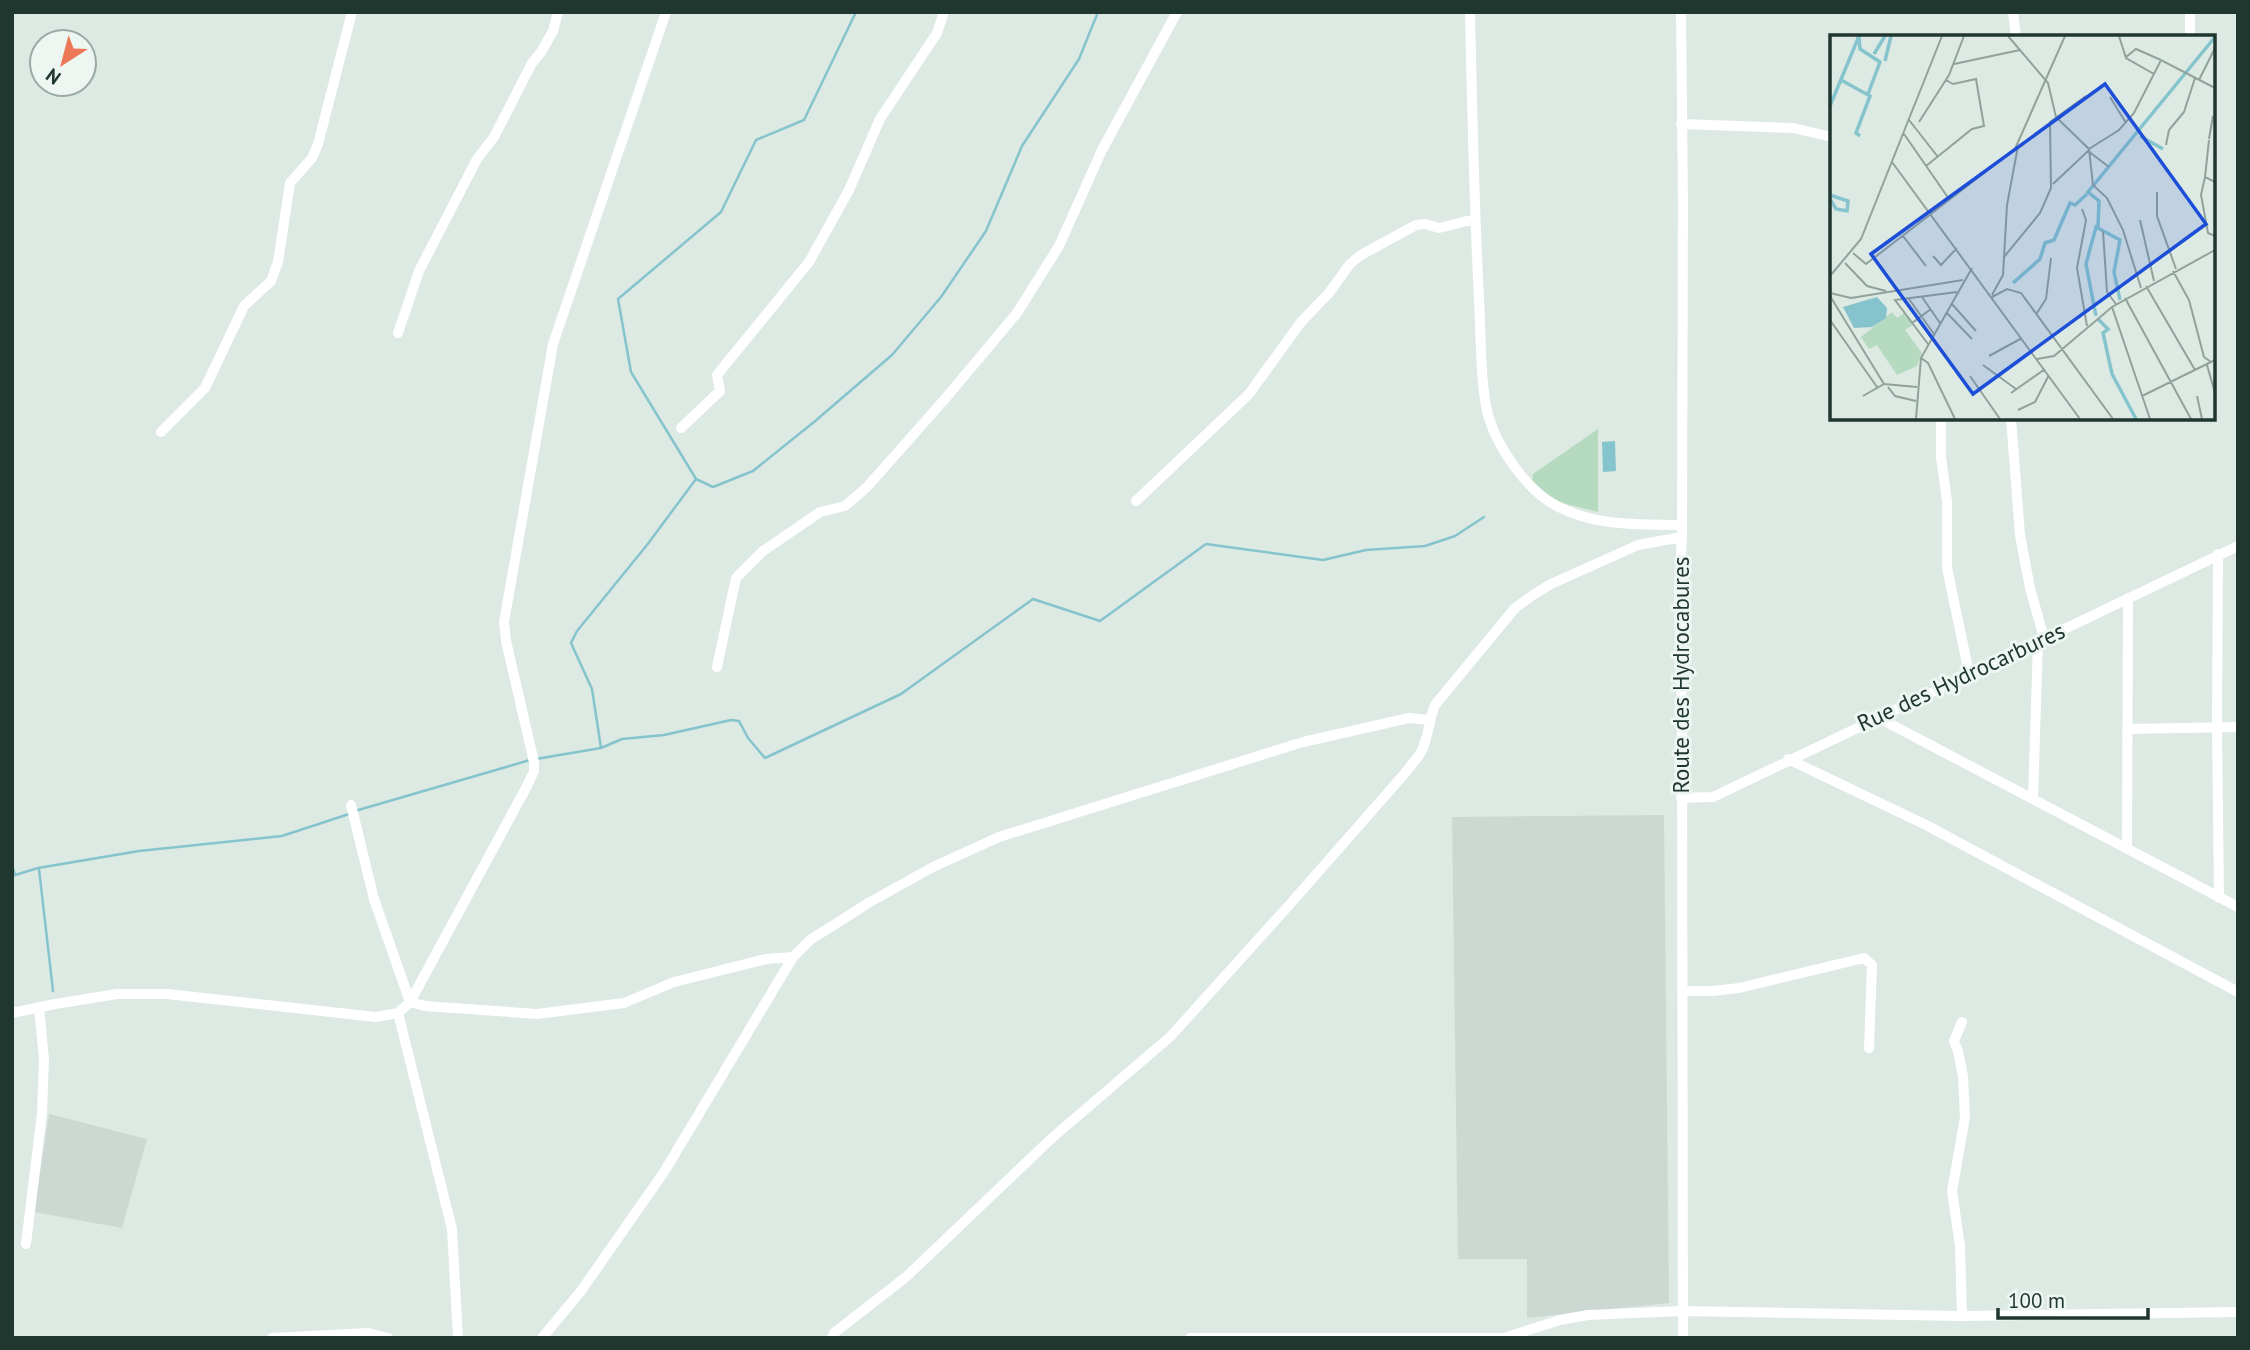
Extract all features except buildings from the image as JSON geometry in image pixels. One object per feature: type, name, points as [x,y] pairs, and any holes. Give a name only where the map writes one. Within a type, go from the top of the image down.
[{"type":"street","points":[[161,432],[205,388],[244,306],[271,281],[278,262],[290,183],[312,158],[318,144],[352,12]]},
{"type":"street","points":[[398,333],[419,271],[477,159],[494,137],[532,63],[553,31],[558,12]]},
{"type":"street","points":[[12,1013],[117,994],[167,993],[376,1017],[398,1013],[410,1002],[534,771],[532,748],[506,641],[505,622],[553,344],[666,12]]},
{"type":"street","points":[[681,428],[720,391],[717,375],[809,262],[849,190],[880,119],[937,33],[943,12]]},
{"type":"street","points":[[718,667],[736,578],[763,551],[820,512],[845,506],[867,487],[1017,313],[1059,246],[1102,150],[1177,12]]},
{"type":"street","points":[[1470,12],[1475,219],[1488,415],[1501,447],[1527,483],[1555,506],[1613,524],[1682,525]]},
{"type":"street","name":"Route des Hydrocabures","points":[[1681,12],[1682,537],[1679,590],[1683,1338]]},
{"type":"street","points":[[2013,12],[2016,35]]},
{"type":"street","points":[[2190,12],[2190,35]]},
{"type":"street","points":[[1681,124],[1793,128],[1830,137]]},
{"type":"street","points":[[1136,501],[1248,394],[1301,322],[1329,293],[1350,264],[1416,225],[1425,224],[1439,228],[1475,219]]},
{"type":"street","points":[[1941,420],[1941,457],[1947,501],[1947,568],[1969,673]]},
{"type":"street","points":[[2011,420],[2020,536],[2041,640],[2033,799]]},
{"type":"street","points":[[832,1338],[834,1332],[906,1277],[1052,1138],[1171,1036],[1406,772],[1421,753],[1435,705],[1515,608],[1551,584],[1638,545],[1682,537]]},
{"type":"street","name":"Rue des Hydrocarbures","points":[[1681,799],[1713,797],[2238,546]]},
{"type":"street","points":[[2218,554],[2220,898]]},
{"type":"street","points":[[2127,848],[2128,598]]},
{"type":"street","points":[[1877,717],[2238,907]]},
{"type":"street","points":[[542,1338],[582,1291],[663,1172],[793,957],[810,940],[933,867],[999,837],[1303,742],[1409,718],[1429,720]]},
{"type":"street","points":[[2127,729],[2238,727]]},
{"type":"street","points":[[1788,759],[1926,825],[2238,992]]},
{"type":"street","points":[[352,810],[374,899],[410,1002]]},
{"type":"street","points":[[410,1002],[425,1006],[537,1014],[624,1003],[674,982],[766,959],[793,957]]},
{"type":"street","points":[[1682,991],[1739,988],[1864,958],[1872,965],[1869,1048]]},
{"type":"street","points":[[26,1244],[42,1113],[44,1059],[39,1007]]},
{"type":"street","points":[[398,1013],[452,1229],[458,1338]]},
{"type":"street","points":[[1962,1022],[1954,1041],[1963,1076],[1965,1117],[1952,1191],[1960,1246],[1962,1316]]},
{"type":"street","points":[[1190,1338],[1502,1338],[1560,1320],[1588,1315],[1682,1311],[1962,1316],[2238,1312]]},
{"type":"street","points":[[272,1338],[368,1334],[388,1338]]},
{"type":"shaded area","points":[[1664,815],[1669,1303],[1527,1318],[1527,1259],[1458,1259],[1452,817]]},
{"type":"shaded area","points":[[49,1114],[147,1139],[122,1228],[34,1212]]},
{"type":"green space","points":[[1598,429],[1598,512],[1558,502],[1532,482],[1533,474]]},
{"type":"water","points":[[1615,441],[1616,471],[1603,472],[1602,442]]},
{"type":"waterway","points":[[856,12],[804,120],[756,140],[721,212],[618,299],[631,372],[696,479],[713,487],[753,471],[814,422],[892,355],[941,297],[986,231],[1022,146],[1079,59],[1098,12]]},
{"type":"waterway","points":[[536,759],[601,748],[592,689],[571,643],[577,631],[647,545],[696,479]]},
{"type":"waterway","points":[[601,748],[622,739],[664,735],[731,720],[739,721],[748,738],[765,758],[901,694],[1033,599],[1100,621],[1206,544],[1323,560],[1366,550],[1425,546],[1455,536],[1484,517]]},
{"type":"waterway","points":[[355,811],[530,760]]},
{"type":"waterway","points":[[12,876],[38,868],[139,851],[282,836],[349,814]]},
{"type":"waterway","points":[[12,865],[15,875]]},
{"type":"waterway","points":[[39,869],[53,991]]}]
